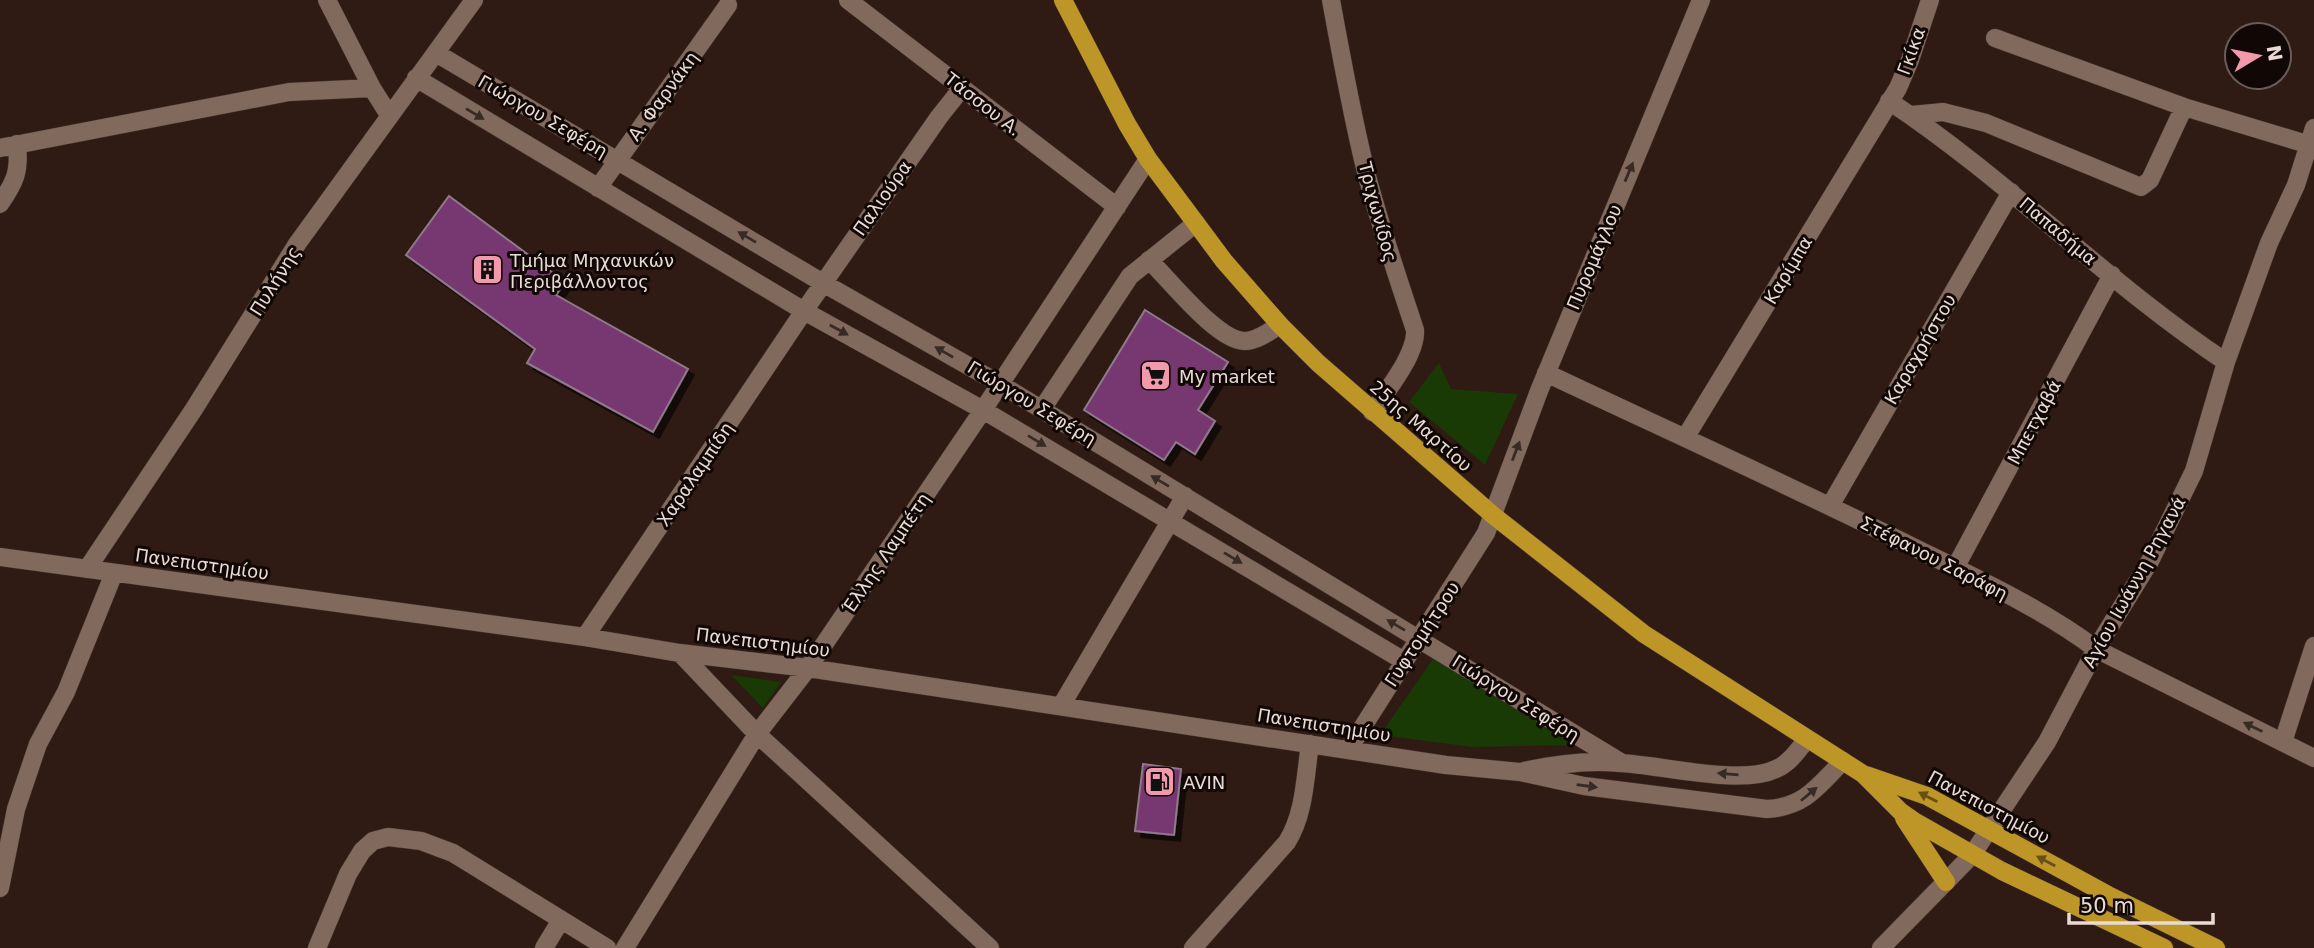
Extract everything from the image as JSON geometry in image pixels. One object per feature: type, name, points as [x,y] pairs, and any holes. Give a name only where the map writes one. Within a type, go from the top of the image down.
[{"type":"main road","name":"25ης Μαρτίου","points":[[1063,0],[1148,159],[1224,261],[1280,325],[1318,363],[1494,516],[1644,634],[1863,774]]},
{"type":"main road","name":"Πανεπιστημίου","points":[[1863,774],[1927,796],[2108,895],[2216,948]]},
{"type":"main road","points":[[1863,774],[1900,812],[1947,882]]},
{"type":"main road","points":[[1900,812],[1972,855],[2164,948]]},
{"type":"street","points":[[327,0],[372,88],[389,115]]},
{"type":"street","name":"Πυλήνης","points":[[86,569],[194,409],[297,244],[474,0]]},
{"type":"street","name":"Τάσσου Α.","points":[[848,0],[1117,207]]},
{"type":"street","name":"Τριχωνίδος","points":[[1331,0],[1346,86],[1365,166],[1390,259],[1415,330],[1411,350],[1373,412]]},
{"type":"street","name":"Πυρομάγλου","points":[[1494,516],[1546,373],[1701,0]]},
{"type":"street","name":"Γκίκα","points":[[1889,101],[1910,60],[1930,0]]},
{"type":"street","name":"Α. Φαρνάκη","points":[[598,188],[728,5]]},
{"type":"street","points":[[1995,38],[2184,107],[2312,136]]},
{"type":"street","name":"Γιώργου Σεφέρη","points":[[436,53],[823,283],[1000,383],[1622,763]]},
{"type":"street","name":"Γιώργου Σεφέρη","points":[[416,78],[804,311],[983,410],[1404,661]]},
{"type":"street","points":[[0,204],[13,186],[19,166],[9,146],[289,92],[372,88]]},
{"type":"street","name":"Παλιούρα","points":[[804,311],[962,88]]},
{"type":"street","name":"Παπαδήμα","points":[[1889,101],[1960,150],[2112,275],[2226,362]]},
{"type":"street","name":"Καρίμπα","points":[[1685,438],[1889,101]]},
{"type":"street","points":[[1911,115],[1942,112],[1986,123],[2141,187],[2150,180],[2184,107]]},
{"type":"street","name":"Αγίου Ιωάννη Ρηγανά","points":[[1881,948],[1972,855],[2047,742],[2096,649],[2150,561],[2194,471],[2226,362],[2269,243],[2296,186],[2312,136]]},
{"type":"street","name":"Έλλης Λαμπέτη","points":[[625,948],[757,734],[808,668],[983,410],[1148,159]]},
{"type":"street","name":"Καραχρήστου","points":[[1830,506],[2011,192]]},
{"type":"street","points":[[1042,409],[1130,276],[1196,223]]},
{"type":"street","points":[[1149,260],[1218,331],[1233,340],[1254,340],[1280,325]]},
{"type":"street","name":"Μπετχαβά","points":[[1955,568],[2112,275]]},
{"type":"street","name":"Χαραλαμπίδη","points":[[585,637],[804,311]]},
{"type":"street","name":"Στέφανου Σαράφη","points":[[1546,373],[1830,506],[1955,568],[2070,630],[2096,649],[2314,758]]},
{"type":"street","points":[[1061,706],[1185,496]]},
{"type":"street","name":"Γυφτομήτρου","points":[[1348,750],[1473,556],[1494,516]]},
{"type":"street","name":"Πανεπιστημίου","points":[[0,557],[585,637],[680,653],[808,668],[1348,750],[1520,772],[1584,786],[1768,809],[1791,806],[1802,800],[1843,761]]},
{"type":"street","points":[[0,888],[16,808],[37,744],[66,692],[114,573]]},
{"type":"street","points":[[2283,742],[2314,646]]},
{"type":"street","points":[[680,653],[757,734],[990,948]]},
{"type":"street","name":"Πανεπιστημίου","points":[[1520,772],[1571,763],[1622,763],[1749,775],[1777,769],[1788,762],[1807,739]]},
{"type":"street","points":[[1193,948],[1287,842],[1295,829],[1310,744]]},
{"type":"street","points":[[317,948],[348,874],[362,851],[373,841],[388,837],[421,841],[453,853],[607,948]]},
{"type":"street","points":[[544,948],[561,920]]},
{"type":"green space","points":[[1439,363],[1451,389],[1518,394],[1485,465],[1409,402]]},
{"type":"green space","points":[[1433,659],[1579,745],[1472,747],[1380,735]]},
{"type":"green space","points":[[731,675],[781,682],[763,708]]},
{"type":"building","points":[[449,196],[565,282],[556,295],[688,369],[653,432],[527,363],[535,349],[406,255]]},
{"type":"building","points":[[1145,310],[1228,362],[1198,410],[1215,421],[1195,454],[1176,442],[1164,460],[1084,410]]},
{"type":"building","points":[[1143,764],[1181,769],[1174,835],[1135,831]]},
{"type":"place","name":"Τμήμα Μηχανικών Περιβάλλοντος","points":[[487,270]]},
{"type":"place","name":"My market","points":[[1156,376]]},
{"type":"place","name":"AVIN","points":[[1160,782]]}]
